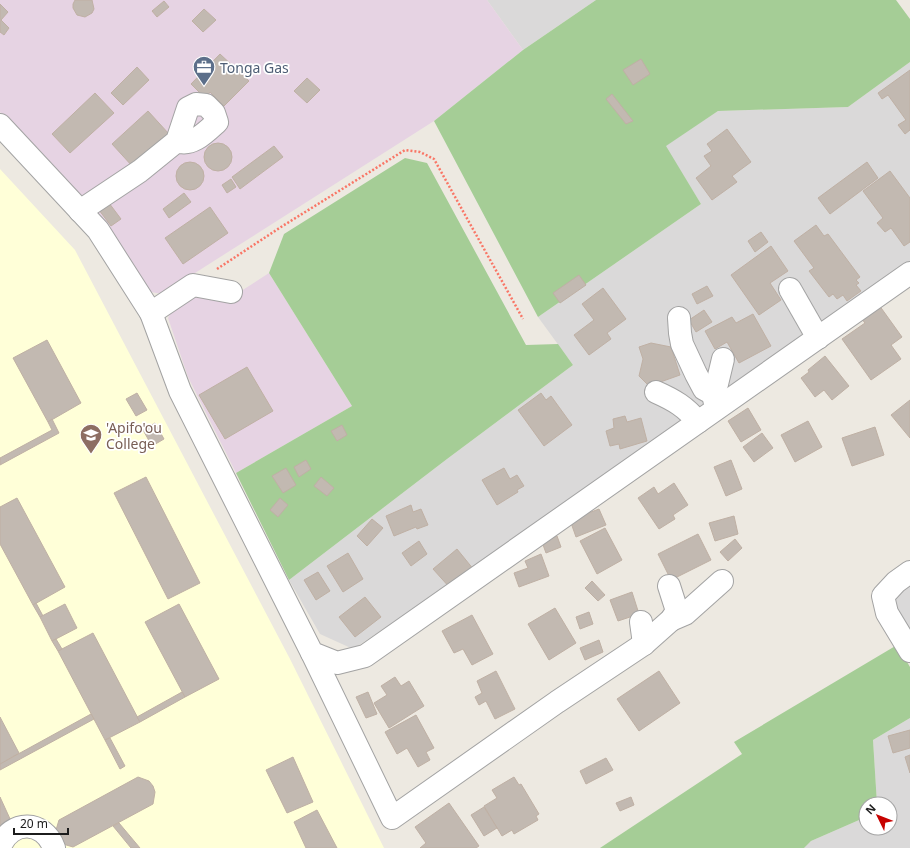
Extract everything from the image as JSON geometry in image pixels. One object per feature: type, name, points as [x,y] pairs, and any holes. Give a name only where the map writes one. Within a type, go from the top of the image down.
[{"type":"street","points":[[0,125],[98,230],[151,313],[180,391],[312,653],[392,818],[557,702],[644,644],[671,620],[677,611],[669,586]]},
{"type":"street","points":[[80,211],[140,171],[176,141]]},
{"type":"street","points":[[312,653],[337,663],[365,656],[698,422],[715,402],[818,338],[910,273]]},
{"type":"street","points":[[151,313],[193,285],[231,292]]},
{"type":"street","points":[[790,290],[818,338]]},
{"type":"street","points":[[679,318],[682,344],[704,389],[715,402]]},
{"type":"street","points":[[715,402],[717,384],[723,360]]},
{"type":"street","points":[[656,392],[688,411],[698,422]]},
{"type":"street","points":[[910,572],[896,582],[883,596],[887,612],[910,651]]},
{"type":"street","points":[[671,620],[684,614],[722,582]]},
{"type":"street","points":[[641,622],[644,644]]},
{"type":"street","points":[[0,847],[3,839],[10,832],[27,826],[44,832],[50,839],[54,848]]},
{"type":"path","points":[[193,285],[281,227],[405,150],[420,152],[434,159],[524,319]]},
{"type":"shaded area","points":[[0,0],[487,0],[523,50],[434,121],[162,294],[151,292],[101,226],[0,112]]},
{"type":"shaded area","points":[[487,0],[596,0],[523,50]]},
{"type":"shaded area","points":[[910,62],[910,261],[454,582],[353,649],[320,634],[289,580],[573,365],[538,317],[701,204],[665,146],[718,111],[848,107]]},
{"type":"shaded area","name":"'Apifo'ou College","points":[[0,169],[75,250],[290,659],[384,848],[0,848]]},
{"type":"shaded area","points":[[269,273],[352,406],[236,473],[188,377],[168,318],[173,308],[197,294],[224,302]]},
{"type":"shaded area","points":[[910,581],[910,630],[895,605],[896,593]]},
{"type":"shaded area","points":[[910,718],[910,848],[804,848],[811,841],[858,820],[858,836],[898,836],[898,796],[876,796],[873,740]]},
{"type":"green space","points":[[596,0],[896,0],[910,19],[910,62],[848,107],[718,111],[666,146],[701,204],[538,317],[434,121],[523,50]]},
{"type":"green space","points":[[405,158],[427,163],[526,345],[558,344],[573,365],[289,580],[236,473],[352,406],[269,273],[284,234]]},
{"type":"green space","points":[[897,645],[910,667],[910,718],[873,740],[876,796],[858,796],[858,820],[811,841],[804,848],[600,848],[742,754],[734,742]]},
{"type":"building","points":[[75,0],[92,0],[94,9],[92,13],[85,17],[77,15],[73,8]]},
{"type":"building","points":[[164,1],[169,7],[157,17],[152,11]]},
{"type":"building","points":[[0,4],[8,12],[1,20],[9,28],[4,35],[0,32]]},
{"type":"building","points":[[204,9],[216,20],[203,32],[192,21]]},
{"type":"building","points":[[220,54],[249,81],[224,106],[210,92],[205,98],[191,84]]},
{"type":"building","points":[[641,59],[650,74],[633,85],[623,70]]},
{"type":"building","points":[[137,67],[149,80],[123,105],[111,93]]},
{"type":"building","points":[[910,70],[910,130],[905,134],[898,125],[906,120],[888,95],[882,99],[878,93]]},
{"type":"building","points":[[307,78],[320,90],[307,103],[294,91]]},
{"type":"building","points":[[95,93],[114,113],[70,153],[52,134]]},
{"type":"building","points":[[612,94],[633,121],[626,124],[606,99]]},
{"type":"building","points":[[148,111],[169,134],[133,167],[112,144]]},
{"type":"building","points":[[727,129],[751,162],[732,176],[737,182],[712,200],[696,178],[711,166],[704,156],[712,151],[707,144]]},
{"type":"building","points":[[218,143],[228,147],[232,157],[228,167],[218,171],[208,167],[204,157],[208,147]]},
{"type":"building","points":[[274,146],[283,157],[240,189],[232,177]]},
{"type":"building","points":[[190,162],[200,166],[204,176],[200,186],[190,190],[180,186],[176,176],[180,166]]},
{"type":"building","points":[[867,162],[878,178],[830,214],[818,198]]},
{"type":"building","points":[[890,171],[910,198],[910,242],[904,246],[891,228],[885,232],[877,223],[883,218],[863,191]]},
{"type":"building","points":[[231,179],[236,187],[227,193],[222,185]]},
{"type":"building","points":[[184,193],[191,202],[169,218],[163,209]]},
{"type":"building","points":[[109,203],[121,219],[111,226],[99,210]]},
{"type":"building","points":[[210,207],[228,233],[183,264],[165,238]]},
{"type":"building","points":[[816,225],[824,236],[828,234],[860,277],[856,280],[859,283],[856,285],[861,291],[847,301],[843,295],[837,299],[833,294],[829,297],[809,271],[814,268],[794,241]]},
{"type":"building","points":[[761,232],[768,242],[755,252],[748,241]]},
{"type":"building","points":[[771,246],[788,271],[770,283],[781,300],[759,315],[731,275]]},
{"type":"building","points":[[579,275],[586,285],[560,303],[553,293]]},
{"type":"building","points":[[707,286],[713,296],[697,304],[692,294]]},
{"type":"building","points":[[603,288],[626,319],[607,333],[611,339],[589,355],[574,335],[594,320],[582,304]]},
{"type":"building","points":[[879,305],[902,337],[891,345],[901,359],[871,380],[842,339],[865,323],[861,318]]},
{"type":"building","points":[[704,310],[712,322],[696,332],[689,320]]},
{"type":"building","points":[[753,314],[771,346],[739,363],[727,342],[715,349],[705,331],[732,317],[736,323]]},
{"type":"building","points":[[47,340],[81,403],[48,422],[13,358]]},
{"type":"building","points":[[651,343],[671,347],[680,375],[649,386],[639,376],[643,359],[639,347]]},
{"type":"building","points":[[825,356],[849,386],[832,400],[824,390],[815,397],[801,378]]},
{"type":"building","points":[[247,367],[273,411],[225,439],[199,395]]},
{"type":"building","points":[[137,393],[147,410],[136,416],[126,399]]},
{"type":"building","points":[[541,393],[546,400],[551,396],[572,425],[544,446],[518,410]]},
{"type":"building","points":[[910,400],[910,438],[891,415]]},
{"type":"building","points":[[748,408],[761,430],[741,442],[728,421]]},
{"type":"building","points":[[625,416],[627,422],[641,418],[647,441],[620,449],[619,444],[610,446],[606,431],[614,428],[613,419]]},
{"type":"building","points":[[52,419],[59,433],[0,465],[0,458],[52,430],[48,422]]},
{"type":"building","points":[[808,421],[822,447],[795,462],[781,435]]},
{"type":"building","points":[[155,423],[164,439],[152,446],[143,430]]},
{"type":"building","points":[[342,425],[347,435],[337,441],[331,431]]},
{"type":"building","points":[[875,427],[884,455],[852,466],[842,438]]},
{"type":"building","points":[[762,433],[773,448],[754,462],[743,447]]},
{"type":"building","points":[[306,460],[311,469],[299,477],[294,467]]},
{"type":"building","points":[[731,460],[742,489],[726,496],[714,467]]},
{"type":"building","points":[[286,468],[296,485],[283,493],[272,476]]},
{"type":"building","points":[[504,468],[510,479],[517,475],[524,486],[517,490],[518,492],[497,505],[482,480]]},
{"type":"building","points":[[146,477],[200,583],[168,599],[114,493]]},
{"type":"building","points":[[321,477],[334,488],[327,496],[314,486]]},
{"type":"building","points":[[674,483],[688,505],[673,515],[675,519],[659,529],[638,498],[654,487],[658,494]]},
{"type":"building","points":[[17,498],[65,587],[33,605],[0,544],[0,507]]},
{"type":"building","points":[[280,498],[288,505],[278,517],[270,510]]},
{"type":"building","points":[[411,505],[413,512],[421,509],[428,525],[417,529],[416,527],[394,536],[386,516]]},
{"type":"building","points":[[599,509],[606,525],[576,537],[570,520]]},
{"type":"building","points":[[734,516],[738,534],[715,541],[709,523]]},
{"type":"building","points":[[372,519],[383,528],[367,546],[357,536]]},
{"type":"building","points":[[605,528],[622,560],[597,574],[580,541]]},
{"type":"building","points":[[698,534],[711,560],[671,580],[658,554]]},
{"type":"building","points":[[557,536],[561,547],[546,553],[542,542]]},
{"type":"building","points":[[735,539],[742,548],[728,561],[720,552]]},
{"type":"building","points":[[419,541],[427,554],[411,566],[402,553]]},
{"type":"building","points":[[457,549],[474,570],[451,589],[433,569]]},
{"type":"building","points":[[348,553],[363,579],[343,592],[327,566]]},
{"type":"building","points":[[541,554],[549,576],[519,587],[514,573],[528,568],[525,561]]},
{"type":"building","points":[[318,572],[330,591],[316,600],[304,580]]},
{"type":"building","points":[[592,581],[605,595],[598,601],[585,588]]},
{"type":"building","points":[[632,592],[639,614],[618,621],[610,600]]},
{"type":"building","points":[[365,597],[381,617],[355,637],[339,617]]},
{"type":"building","points":[[36,603],[43,616],[40,617],[33,605]]},
{"type":"building","points":[[65,604],[77,628],[52,641],[40,617]]},
{"type":"building","points":[[179,604],[219,679],[185,697],[145,622]]},
{"type":"building","points":[[555,608],[576,643],[549,660],[528,624]]},
{"type":"building","points":[[589,612],[593,624],[580,629],[576,617]]},
{"type":"building","points":[[472,615],[493,654],[472,665],[463,649],[454,653],[442,631]]},
{"type":"building","points":[[93,633],[140,722],[105,740],[58,651]]},
{"type":"building","points":[[56,639],[62,649],[58,651],[52,641]]},
{"type":"building","points":[[599,640],[603,652],[585,660],[580,648]]},
{"type":"building","points":[[496,671],[515,709],[495,719],[486,701],[479,705],[475,697],[482,693],[477,681]]},
{"type":"building","points":[[659,671],[680,703],[639,731],[617,699]]},
{"type":"building","points":[[395,677],[401,686],[409,681],[424,706],[389,728],[374,703],[387,695],[381,686]]},
{"type":"building","points":[[182,692],[185,697],[140,722],[137,717]]},
{"type":"building","points":[[368,692],[377,714],[366,718],[356,697]]},
{"type":"building","points":[[91,714],[94,719],[0,770],[0,764]]},
{"type":"building","points":[[416,715],[434,748],[426,752],[430,760],[418,767],[407,748],[397,754],[385,732]]},
{"type":"building","points":[[0,717],[19,753],[0,764]]},
{"type":"building","points":[[910,730],[910,748],[893,753],[888,736]]},
{"type":"building","points":[[110,738],[125,766],[120,769],[105,740]]},
{"type":"building","points":[[910,755],[910,773],[905,757]]},
{"type":"building","points":[[293,757],[313,802],[287,813],[266,770]]},
{"type":"building","points":[[606,758],[613,770],[586,784],[580,771]]},
{"type":"building","points":[[138,777],[149,781],[153,786],[155,792],[153,804],[73,847],[63,844],[56,830],[59,820]]},
{"type":"building","points":[[514,777],[519,785],[521,784],[539,814],[536,816],[538,820],[514,834],[512,830],[502,836],[484,806],[497,798],[492,790]]},
{"type":"building","points":[[0,797],[11,821],[0,826]]},
{"type":"building","points":[[631,797],[634,805],[620,811],[616,803]]},
{"type":"building","points":[[449,803],[479,846],[476,848],[420,848],[426,843],[415,827]]},
{"type":"building","points":[[484,807],[497,828],[484,836],[471,815]]},
{"type":"building","points":[[317,810],[337,848],[306,848],[294,822]]},
{"type":"building","points":[[119,823],[140,848],[131,848],[113,826]]},
{"type":"place","name":"Tonga Gas","points":[[204,86]]},
{"type":"place","name":"'Apifo'ou College","points":[[91,454]]}]
